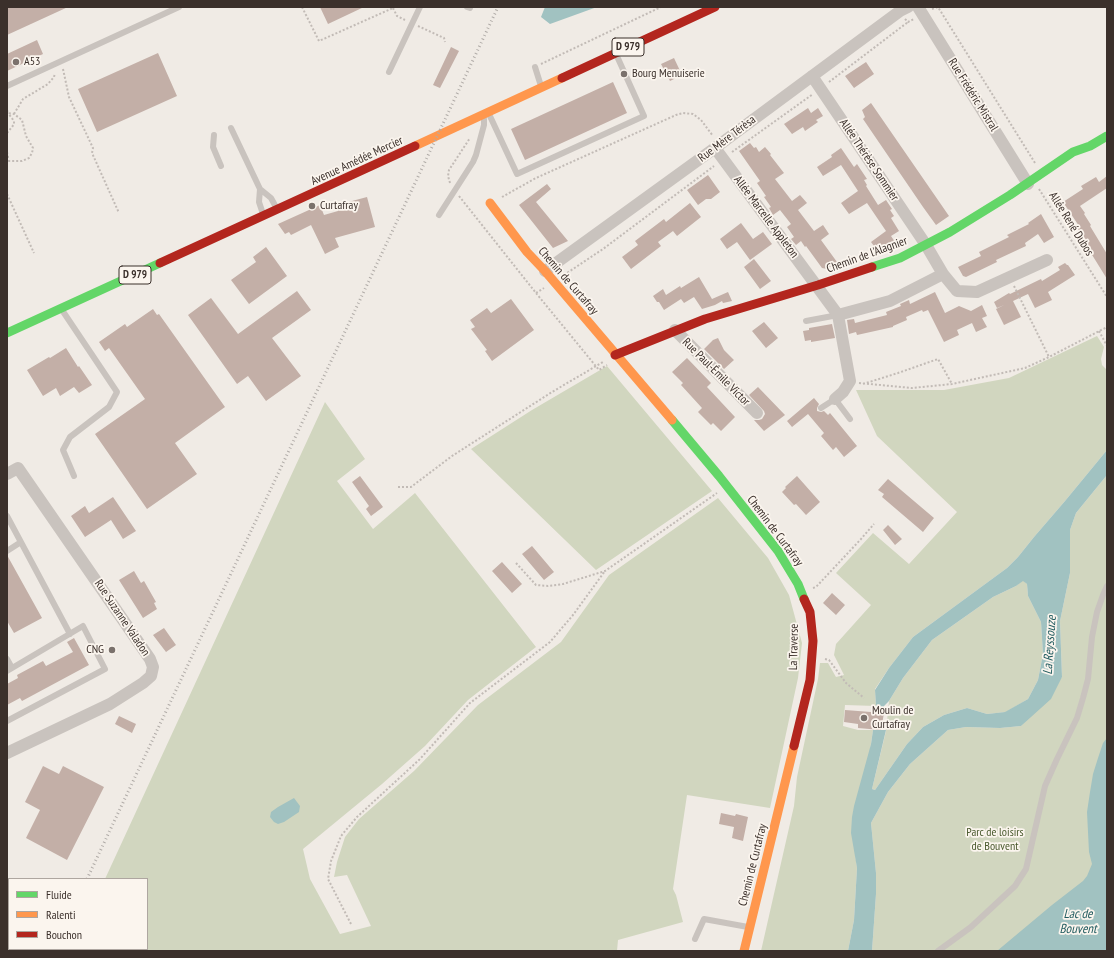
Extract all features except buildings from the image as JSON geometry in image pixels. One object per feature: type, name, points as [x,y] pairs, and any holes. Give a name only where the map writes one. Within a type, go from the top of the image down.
[{"type":"street","name":"Avenue Amédée Mercier","points":[[7,333],[278,210],[715,7]]},
{"type":"street","name":"Rue Mère Térèsa","points":[[546,271],[717,147],[900,11],[908,7]]},
{"type":"street","name":"Rue Frédéric Mistral","points":[[918,7],[1031,182]]},
{"type":"street","name":"Allée Thérèse Sommier","points":[[812,76],[926,245],[943,274],[957,291],[977,292],[1047,260]]},
{"type":"street","name":"Chemin de l'Alagnier","points":[[615,355],[705,319],[818,285],[900,258],[950,232],[1031,182],[1073,152],[1090,146],[1107,136]]},
{"type":"street","name":"Allée Marcelle Appleton","points":[[717,147],[818,285],[838,315]]},
{"type":"street","name":"Chemin de Curtafray","points":[[490,203],[527,252],[546,271],[615,355],[719,476],[778,551],[798,584],[810,612],[813,640],[810,680],[744,951]]},
{"type":"street","points":[[835,399],[856,382],[838,315],[890,301],[943,274]]},
{"type":"street","name":"Rue Paul-Émile Victor","points":[[675,330],[757,413]]},
{"type":"street","name":"Rue Suzanne Valadon","points":[[7,474],[18,468],[150,659],[153,667],[151,676],[143,683],[110,704],[7,752]]},
{"type":"lane","points":[[7,86],[179,7]]},
{"type":"lane","points":[[389,72],[420,7]]},
{"type":"lane","points":[[486,113],[517,174],[644,116],[616,53]]},
{"type":"lane","points":[[536,66],[541,88]]},
{"type":"lane","points":[[439,215],[473,162],[484,126],[486,113]]},
{"type":"lane","points":[[231,128],[260,189],[270,198],[278,210]]},
{"type":"lane","points":[[214,135],[213,146],[222,166]]},
{"type":"lane","points":[[260,189],[259,202],[263,216]]},
{"type":"lane","points":[[61,308],[117,392],[109,407],[70,437],[63,450],[74,476]]},
{"type":"lane","points":[[806,321],[838,315]]},
{"type":"lane","points":[[821,408],[835,399],[850,419]]},
{"type":"lane","points":[[7,516],[70,634]]},
{"type":"lane","points":[[7,551],[21,542]]},
{"type":"lane","points":[[938,951],[972,927],[1014,886],[1026,869],[1045,786],[1077,718],[1084,698],[1088,679],[1092,636],[1097,612],[1107,586]]},
{"type":"lane","points":[[7,659],[10,670],[83,626],[105,669],[7,721]]},
{"type":"lane","points":[[695,939],[704,919],[750,928]]},
{"type":"path","points":[[302,7],[319,42],[394,9]]},
{"type":"path","points":[[536,66],[662,7]]},
{"type":"path","points":[[63,70],[69,97],[93,148],[92,153],[120,213]]},
{"type":"path","points":[[14,114],[23,99],[48,84],[54,77],[55,73]]},
{"type":"path","points":[[7,152],[7,161],[22,161],[29,158],[33,148],[26,136],[22,120],[14,114],[8,112]]},
{"type":"path","points":[[7,133],[14,124],[14,121],[8,112]]},
{"type":"path","points":[[490,203],[536,178],[683,113],[693,114],[701,120],[717,147]]},
{"type":"path","name":"Allée René Dubos","points":[[1031,182],[1107,297]]},
{"type":"path","points":[[7,194],[34,252]]},
{"type":"path","points":[[1010,278],[1049,357]]},
{"type":"path","points":[[856,382],[912,388],[952,384],[1025,368],[1107,327]]},
{"type":"path","points":[[1099,332],[1107,346]]},
{"type":"path","points":[[398,487],[411,487],[459,452],[552,392],[615,355]]},
{"type":"path","points":[[856,382],[898,374],[938,359],[952,384]]},
{"type":"path","points":[[596,366],[599,370],[609,364]]},
{"type":"path","points":[[516,563],[536,585],[548,586],[563,584],[605,571],[727,487]]},
{"type":"path","points":[[802,593],[816,586],[874,524]]},
{"type":"path","points":[[350,924],[328,879],[332,861],[341,836],[357,817],[420,759],[470,704],[550,642],[573,615],[605,571]]},
{"type":"path","points":[[812,656],[829,660],[846,683],[864,698]]},
{"type":"green space","points":[[1097,336],[1104,347],[1101,359],[1102,365],[1107,370],[1107,450],[1018,557],[1007,568],[913,637],[875,689],[876,706],[845,705],[843,726],[858,730],[873,730],[855,853],[857,868],[854,920],[848,951],[761,951],[794,806],[797,777],[818,679],[820,663],[828,663],[836,677],[844,675],[834,655],[836,644],[871,605],[836,573],[873,533],[909,564],[957,512],[877,436],[856,390],[944,390],[1009,378]]},
{"type":"green space","points":[[607,366],[712,491],[596,570],[471,449],[532,410]]},
{"type":"green space","points":[[325,402],[365,459],[337,481],[373,529],[415,493],[536,647],[468,700],[425,746],[382,784],[303,849],[310,879],[340,934],[371,926],[347,875],[334,877],[345,837],[359,819],[414,771],[478,705],[561,642],[609,575],[718,498],[768,558],[789,595],[802,643],[798,678],[770,808],[687,795],[673,889],[683,922],[618,940],[617,951],[71,951],[148,950],[148,878],[105,878]]},
{"type":"green space","name":"Parc de loisirs de Bouvent","points":[[1107,475],[1107,951],[872,951],[876,873],[871,823],[888,792],[910,764],[948,730],[966,727],[1000,728],[1021,726],[1062,677],[1060,621],[1070,573],[1070,530],[1076,513]]},
{"type":"green space","points":[[1023,580],[1027,584],[1028,596],[1041,622],[1043,654],[1038,680],[1028,699],[1006,712],[987,714],[967,708],[944,715],[923,727],[907,744],[875,790],[872,789],[886,731],[889,701],[903,678],[932,640],[993,597],[1016,586]]},
{"type":"water","points":[[545,7],[597,7],[550,24],[541,17]]},
{"type":"water","name":"La Reyssouze","points":[[1107,450],[1107,475],[1076,513],[1070,530],[1070,573],[1060,621],[1062,677],[1051,699],[1021,726],[1000,728],[966,727],[948,730],[910,764],[888,792],[871,823],[876,873],[872,951],[848,951],[854,920],[857,868],[851,833],[852,817],[871,744],[873,730],[886,730],[872,789],[875,790],[907,744],[923,727],[944,715],[967,708],[987,714],[1005,712],[1028,699],[1038,680],[1043,654],[1041,622],[1028,596],[1027,584],[1023,581],[993,597],[932,640],[903,678],[889,701],[883,707],[876,706],[875,690],[889,668],[913,637],[1007,568],[1018,557]]},
{"type":"water","name":"Lac de Bouvent","points":[[1107,738],[1107,951],[997,951],[1083,881],[1087,876],[1092,864],[1089,852],[1087,812],[1093,774],[1103,743]]},
{"type":"water","points":[[294,798],[300,806],[299,812],[284,822],[278,824],[274,822],[270,817],[271,812]]},
{"type":"railway","points":[[87,878],[498,7]]},
{"type":"traffic: fast","points":[[872,267],[900,258],[950,232],[1010,195],[1073,152],[1090,146],[1107,136]]},
{"type":"traffic: fast","points":[[7,333],[160,263]]},
{"type":"traffic: fast","points":[[672,420],[719,476],[778,551],[798,584],[804,599]]},
{"type":"traffic: slow","points":[[415,146],[562,78]]},
{"type":"traffic: slow","points":[[490,203],[527,252],[545,271],[672,420]]},
{"type":"traffic: slow","points":[[744,951],[794,746]]},
{"type":"traffic: jam","points":[[562,78],[715,7]]},
{"type":"traffic: jam","points":[[160,263],[415,146]]},
{"type":"traffic: jam","points":[[615,355],[705,319],[872,267]]},
{"type":"traffic: jam","points":[[794,746],[810,680],[813,641],[810,612],[804,599]]},
{"type":"place","name":"A53","points":[[16,62]]},
{"type":"place","name":"Bourg Menuiserie","points":[[624,74]]},
{"type":"place","name":"Curtafray","points":[[312,206]]},
{"type":"place","name":"CNG","points":[[112,650]]},
{"type":"place","name":"Moulin de Curtafray","points":[[864,718]]}]
